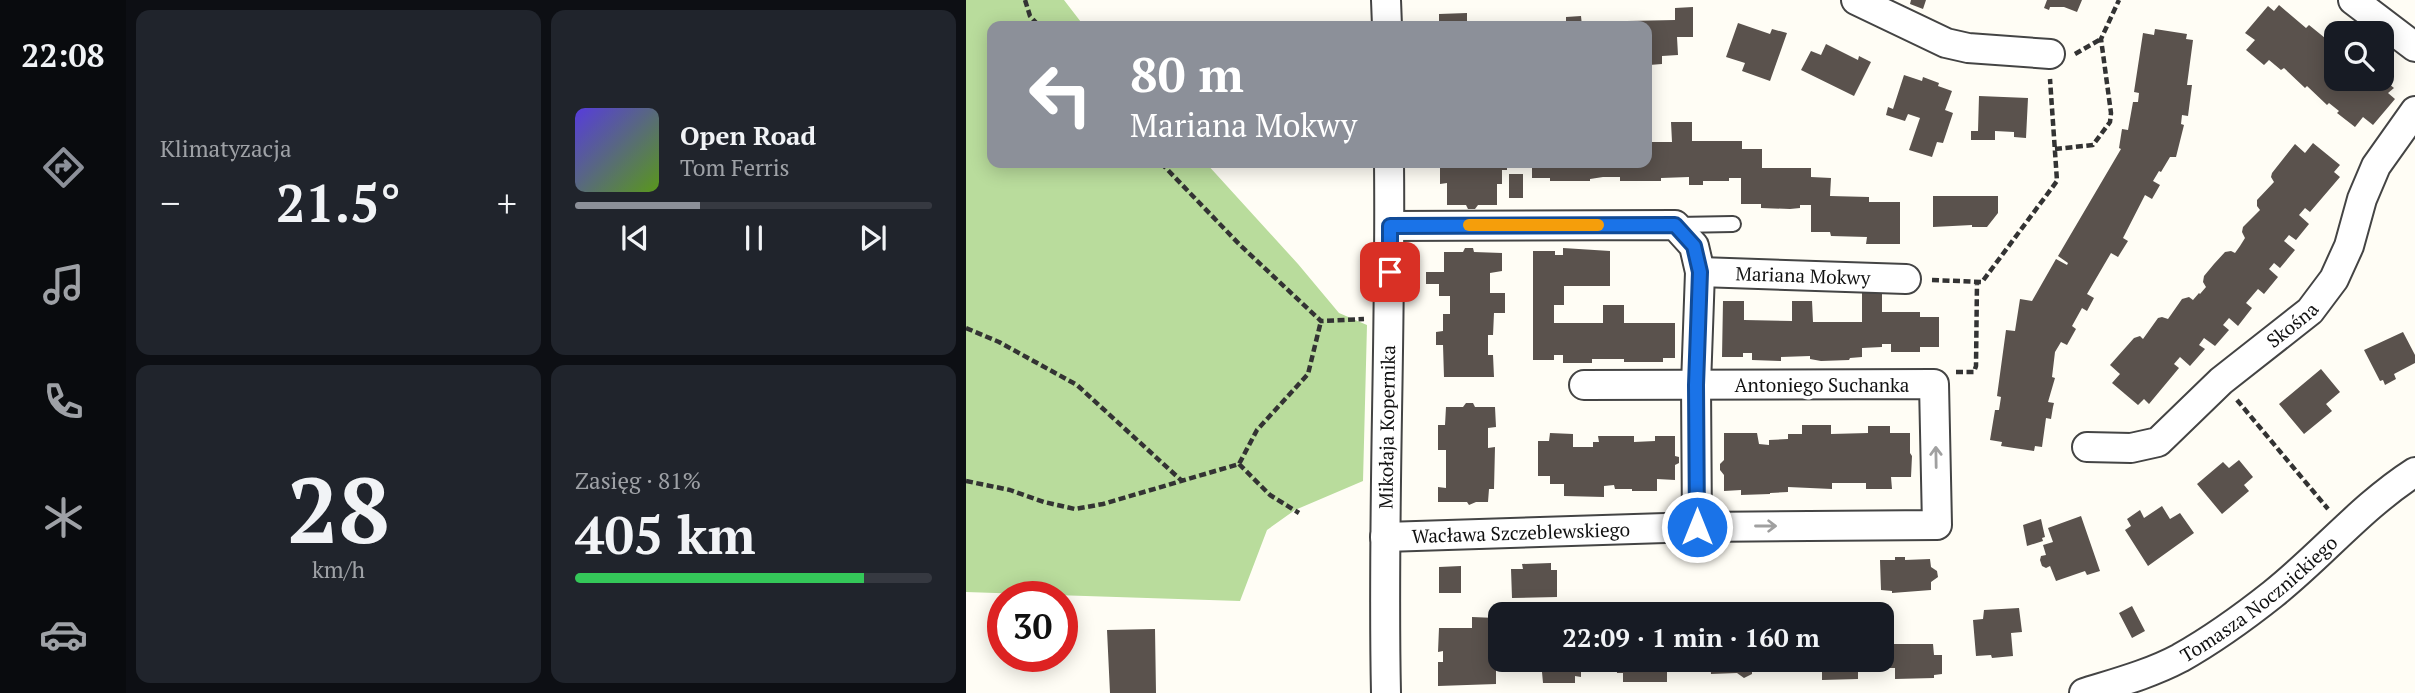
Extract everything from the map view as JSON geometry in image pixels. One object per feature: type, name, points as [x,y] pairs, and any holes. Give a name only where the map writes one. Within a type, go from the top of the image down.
[{"type":"street","points":[[1386,0],[1387,21]]},
{"type":"street","points":[[1856,0],[1946,43],[2058,59]]},
{"type":"street","points":[[2353,0],[2415,47]]},
{"type":"street","name":"Skośna","points":[[2087,446],[2132,447],[2158,442],[2221,381],[2310,311],[2334,279],[2349,246],[2362,199],[2376,166],[2415,111]]},
{"type":"street","name":"Mikołaja Kopernika","points":[[1386,693],[1389,168]]},
{"type":"street","points":[[1390,226],[1675,225],[1694,246],[1700,272],[1696,385],[1697,527]]},
{"type":"street","name":"Mariana Mokwy","points":[[1700,272],[1906,279]]},
{"type":"street","name":"Wacława Szczeblewskiego","points":[[1385,537],[1697,527],[1937,525],[1934,384]]},
{"type":"street","name":"Antoniego Suchanka","points":[[1584,385],[1934,384]]},
{"type":"street","name":"Tomasza Nocznickiego","points":[[2084,693],[2143,674],[2178,659],[2222,632],[2274,593],[2393,485],[2415,472]]},
{"type":"lane","points":[[1675,225],[1733,224]]},
{"type":"path","points":[[1025,0],[1034,21]]},
{"type":"path","points":[[2055,149],[2093,145],[2110,122],[2101,39],[2119,0]]},
{"type":"path","points":[[1906,279],[1982,282],[2057,181],[2055,149],[2058,59],[2101,39]]},
{"type":"path","points":[[1166,168],[1240,245],[1321,321],[1373,319]]},
{"type":"path","points":[[1934,384],[1945,373],[1974,372],[1976,282]]},
{"type":"path","points":[[966,481],[1010,490],[1075,509],[1103,504],[1239,464],[1257,430],[1308,374],[1321,321]]},
{"type":"path","points":[[966,328],[999,342],[1077,385],[1182,481]]},
{"type":"path","points":[[2241,404],[2336,518]]},
{"type":"path","points":[[1239,464],[1270,495],[1299,513]]},
{"type":"green space","points":[[966,0],[1064,0],[1080,21],[987,21],[987,168],[1211,168],[1339,313],[1367,325],[1363,481],[1295,510],[1267,530],[1240,601],[1078,596],[1078,581],[987,581],[987,593],[966,592]]},
{"type":"building","points":[[1911,0],[1926,0],[1923,9],[1910,4]]},
{"type":"building","points":[[2047,0],[2082,0],[2077,12],[2064,7],[2050,7],[2049,10],[2044,8]]},
{"type":"building","points":[[2279,5],[2306,28],[2309,25],[2324,37],[2324,91],[2390,91],[2388,93],[2395,99],[2373,125],[2363,117],[2355,127],[2284,68],[2281,70],[2269,60],[2264,65],[2246,50],[2255,40],[2245,33],[2268,6],[2274,11]]},
{"type":"building","points":[[1693,7],[1693,37],[1677,37],[1678,55],[1662,56],[1662,64],[1652,65],[1652,21],[1627,21],[1675,20],[1675,8]]},
{"type":"building","points":[[1467,13],[1467,21],[1439,21],[1439,14]]},
{"type":"building","points":[[1581,16],[1582,21],[1566,21],[1566,17]]},
{"type":"building","points":[[1738,23],[1770,34],[1772,29],[1787,33],[1770,81],[1742,71],[1745,63],[1726,57]]},
{"type":"building","points":[[2155,29],[2187,34],[2186,39],[2193,40],[2187,85],[2192,85],[2188,116],[2182,115],[2181,124],[2184,125],[2176,157],[2170,157],[2161,172],[2159,171],[2153,181],[2160,185],[2152,199],[2145,195],[2123,238],[2128,241],[2118,257],[2111,253],[2087,294],[2094,298],[2087,311],[2082,308],[2072,326],[2076,329],[2067,345],[2061,342],[2055,352],[2052,377],[2055,378],[2048,402],[2054,403],[2051,419],[2046,418],[2042,447],[2035,446],[2034,451],[2001,446],[2002,442],[1990,440],[1995,410],[1999,410],[2001,397],[1997,396],[2006,330],[2015,331],[2020,299],[2032,301],[2056,259],[2067,265],[2068,263],[2058,256],[2121,149],[2122,129],[2128,130],[2133,102],[2138,102],[2139,93],[2134,92],[2143,33],[2154,35]]},
{"type":"building","points":[[1826,44],[1858,60],[1859,56],[1871,62],[1854,96],[1801,70],[1811,51],[1821,55]]},
{"type":"building","points":[[1904,75],[1922,81],[1923,77],[1952,91],[1945,110],[1953,113],[1943,143],[1937,142],[1932,157],[1909,150],[1920,118],[1908,114],[1905,121],[1886,115],[1888,107],[1893,109]]},
{"type":"building","points":[[1979,96],[2028,98],[2026,138],[2014,137],[2014,132],[1995,131],[1995,140],[1971,140],[1971,131],[1978,131]]},
{"type":"building","points":[[1671,122],[1692,122],[1692,141],[1742,141],[1742,149],[1762,149],[1762,168],[1811,168],[1811,177],[1831,178],[1830,196],[1869,197],[1869,202],[1900,202],[1900,244],[1866,244],[1867,237],[1831,236],[1830,232],[1811,232],[1811,205],[1790,209],[1741,204],[1741,178],[1689,185],[1689,177],[1661,178],[1661,181],[1620,181],[1620,177],[1603,177],[1590,181],[1532,178],[1532,168],[1652,168],[1652,142],[1672,142]]},
{"type":"building","points":[[2313,143],[2340,165],[2334,172],[2340,177],[2310,212],[2305,208],[2299,215],[2309,224],[2296,240],[2289,235],[2284,241],[2295,250],[2280,268],[2274,263],[2269,269],[2278,277],[2264,294],[2258,289],[2246,303],[2252,308],[2238,326],[2229,318],[2223,325],[2229,330],[2215,346],[2204,338],[2199,345],[2205,349],[2190,366],[2180,357],[2174,364],[2179,368],[2149,404],[2144,399],[2138,405],[2112,383],[2120,374],[2110,365],[2134,338],[2140,336],[2143,339],[2158,318],[2168,319],[2182,299],[2189,297],[2193,300],[2200,294],[2206,287],[2204,276],[2225,252],[2235,253],[2245,238],[2243,227],[2260,210],[2257,200],[2274,182],[2272,173],[2295,144],[2305,153]]},
{"type":"building","points":[[1440,168],[1507,168],[1502,170],[1502,184],[1497,184],[1497,205],[1478,205],[1475,209],[1468,209],[1466,205],[1447,205],[1447,183],[1440,184]]},
{"type":"building","points":[[1509,174],[1523,174],[1523,198],[1509,198]]},
{"type":"building","points":[[1933,196],[1998,196],[1998,213],[1987,227],[1933,227]]},
{"type":"building","points":[[1465,248],[1473,248],[1474,252],[1502,253],[1502,271],[1490,273],[1490,293],[1505,293],[1505,313],[1494,313],[1493,335],[1488,335],[1488,355],[1493,355],[1494,377],[1444,377],[1443,345],[1436,345],[1436,332],[1443,331],[1443,314],[1450,314],[1450,296],[1439,296],[1439,284],[1426,284],[1426,272],[1444,272],[1444,252],[1463,252]]},
{"type":"building","points":[[1563,248],[1610,251],[1610,286],[1564,286],[1564,305],[1554,305],[1554,323],[1603,323],[1603,305],[1624,305],[1624,323],[1675,323],[1675,358],[1663,358],[1663,362],[1592,359],[1592,363],[1563,363],[1563,355],[1554,355],[1554,360],[1533,360],[1533,251],[1555,251],[1555,255],[1563,255]]},
{"type":"building","points":[[1862,293],[1882,293],[1882,312],[1920,312],[1920,317],[1939,317],[1939,347],[1920,347],[1920,352],[1891,352],[1891,344],[1882,344],[1882,347],[1862,348],[1862,357],[1849,360],[1821,361],[1810,359],[1810,356],[1781,357],[1781,361],[1752,360],[1752,353],[1743,353],[1743,357],[1722,357],[1723,301],[1744,301],[1744,320],[1792,321],[1792,301],[1812,301],[1813,322],[1862,322]]},
{"type":"building","points":[[2403,332],[2415,355],[2415,363],[2394,374],[2396,379],[2385,385],[2383,380],[2380,381],[2364,350]]},
{"type":"building","points":[[2321,369],[2340,392],[2326,404],[2332,411],[2304,434],[2279,404]]},
{"type":"building","points":[[1466,403],[1473,403],[1475,407],[1495,407],[1496,427],[1488,428],[1488,448],[1495,447],[1494,489],[1489,489],[1488,502],[1469,505],[1467,502],[1438,502],[1438,487],[1446,488],[1446,450],[1438,450],[1438,425],[1445,425],[1446,407],[1463,407]]},
{"type":"building","points":[[1802,425],[1831,425],[1831,434],[1868,433],[1868,426],[1890,426],[1890,433],[1910,433],[1911,477],[1891,477],[1892,489],[1866,489],[1866,483],[1832,483],[1832,489],[1788,487],[1788,492],[1770,494],[1741,495],[1741,490],[1724,491],[1724,475],[1720,464],[1724,460],[1724,433],[1757,433],[1759,444],[1769,445],[1769,440],[1788,439],[1788,434],[1802,434]]},
{"type":"building","points":[[1550,433],[1573,434],[1573,447],[1593,447],[1593,442],[1599,442],[1598,436],[1634,436],[1634,442],[1655,441],[1655,436],[1675,436],[1675,456],[1679,457],[1679,463],[1675,465],[1675,480],[1657,479],[1657,491],[1615,489],[1614,485],[1604,486],[1604,497],[1564,496],[1564,484],[1550,484],[1550,476],[1538,476],[1538,441],[1549,441]]},
{"type":"building","points":[[2239,460],[2253,477],[2244,485],[2249,491],[2222,514],[2197,484],[2223,462],[2229,468]]},
{"type":"building","points":[[2162,506],[2170,519],[2180,513],[2194,533],[2148,566],[2125,530],[2131,526],[2127,519],[2140,510],[2144,518]]},
{"type":"building","points":[[2081,516],[2100,571],[2087,575],[2085,571],[2056,581],[2050,566],[2042,566],[2040,560],[2041,556],[2046,555],[2043,545],[2053,542],[2048,528]]},
{"type":"building","points":[[2041,519],[2045,537],[2042,538],[2043,541],[2027,546],[2023,525]]},
{"type":"building","points":[[1895,557],[1905,557],[1905,560],[1930,559],[1931,567],[1937,571],[1938,577],[1931,582],[1931,590],[1892,593],[1881,590],[1880,560],[1895,560]]},
{"type":"building","points":[[1551,563],[1551,570],[1557,570],[1557,597],[1512,598],[1511,569],[1523,569],[1522,564]]},
{"type":"building","points":[[1461,566],[1461,593],[1439,593],[1439,567]]},
{"type":"building","points":[[2132,606],[2145,631],[2132,638],[2119,613]]},
{"type":"building","points":[[2019,608],[2022,632],[2011,633],[2013,656],[1976,656],[1973,620],[1983,619],[1984,610]]},
{"type":"building","points":[[1472,617],[1488,618],[1488,672],[1496,672],[1496,684],[1438,686],[1438,662],[1443,662],[1443,651],[1438,652],[1439,628],[1472,628]]},
{"type":"building","points":[[1155,629],[1156,693],[1110,693],[1107,630]]},
{"type":"building","points":[[1894,644],[1933,644],[1934,655],[1942,655],[1942,674],[1934,675],[1934,678],[1895,679]]},
{"type":"building","points":[[1542,672],[1581,672],[1581,677],[1575,676],[1575,683],[1543,683]]},
{"type":"building","points":[[1667,672],[1667,682],[1623,682],[1623,673],[1617,673]]},
{"type":"building","points":[[1752,672],[1744,678],[1737,673],[1711,674]]},
{"type":"building","points":[[1822,672],[1858,672],[1858,679],[1822,680]]},
{"type":"slow traffic","points":[[1469,225],[1598,225]]},
{"type":"route","points":[[1390,272],[1390,226],[1675,225],[1694,246],[1700,272],[1696,385],[1697,527]]}]
